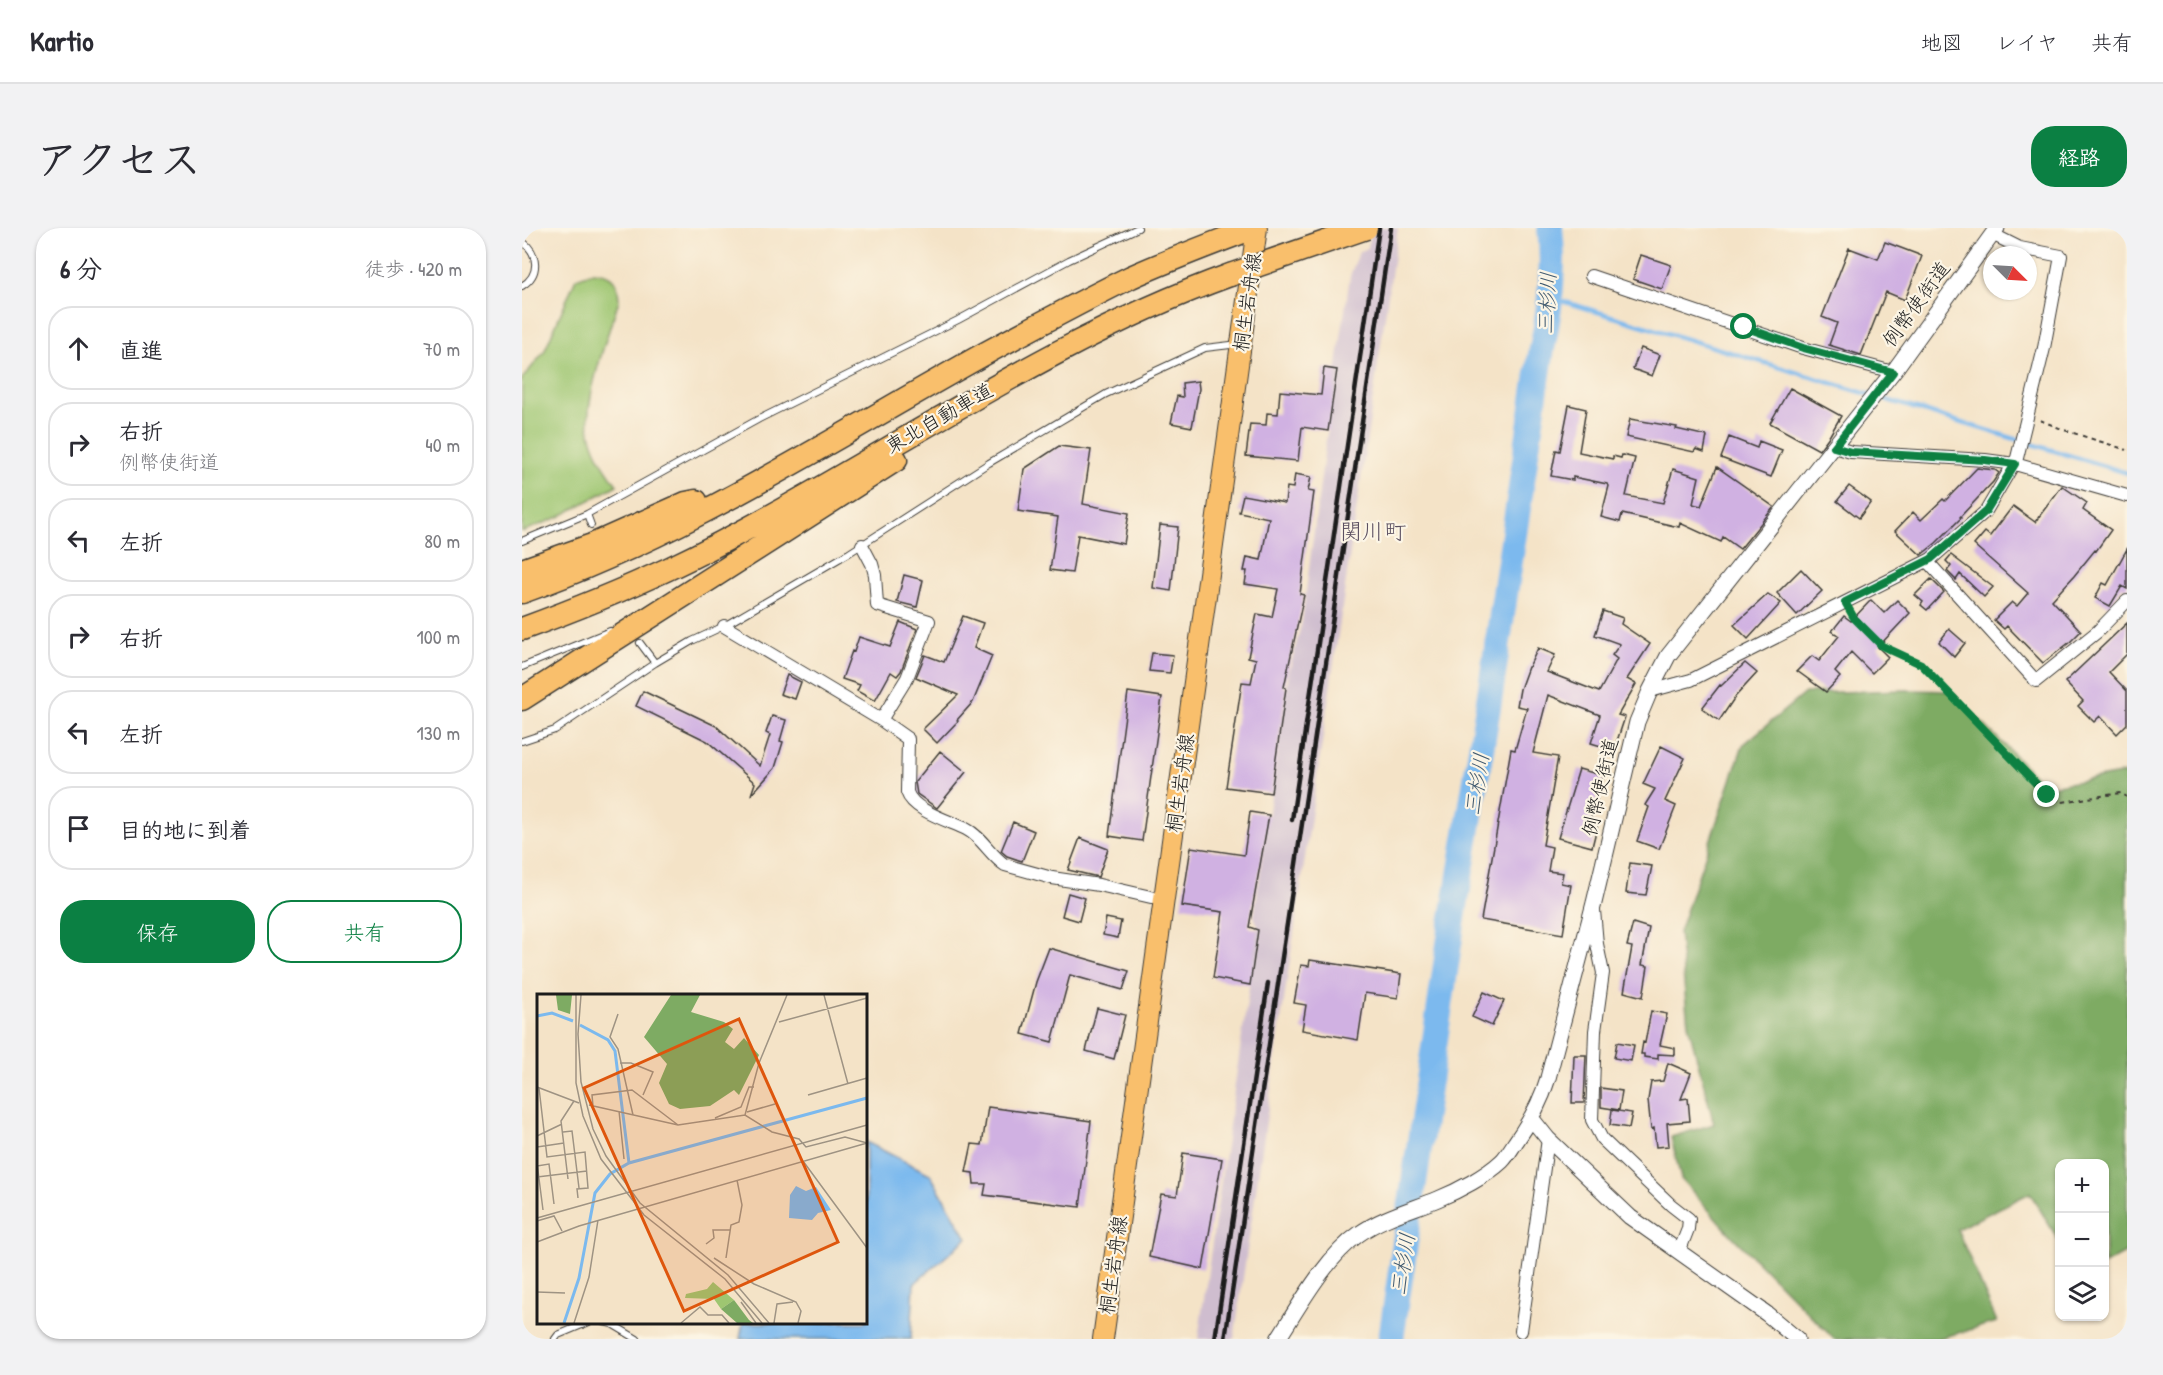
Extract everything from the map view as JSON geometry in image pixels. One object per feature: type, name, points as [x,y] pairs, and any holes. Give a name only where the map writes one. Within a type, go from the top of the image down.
[{"type":"highway","name":"東北自動車道","points":[[522,629],[615,593],[713,546],[1004,381],[1151,308],[1230,275],[1365,228]]},
{"type":"highway","name":"東北自動車道","points":[[522,592],[598,561],[738,494],[988,352],[1131,277],[1202,246],[1248,230]]},
{"type":"highway","points":[[522,699],[633,638],[901,457],[1004,381]]},
{"type":"highway","points":[[522,570],[592,545],[686,503],[738,494]]},
{"type":"main road","name":"桐生岩舟線","points":[[1103,1339],[1241,344],[1248,230]]},
{"type":"street","name":"例幣使街道","points":[[1278,1339],[1330,1262],[1357,1236],[1382,1220],[1467,1185],[1502,1161],[1532,1119],[1546,1086],[1594,903],[1635,730],[1650,691],[1668,656],[1863,412],[1995,231]]},
{"type":"street","points":[[1650,691],[1691,680],[1927,561],[1986,511],[2016,461],[2044,348],[2061,256],[2020,248],[1995,231]]},
{"type":"street","points":[[1591,276],[1890,376]]},
{"type":"street","points":[[1834,447],[1851,452],[2016,461],[2127,496]]},
{"type":"street","points":[[862,545],[875,575],[877,605],[929,621],[907,678],[881,720]]},
{"type":"street","points":[[1927,561],[2036,681],[2097,632],[2127,601]]},
{"type":"street","points":[[724,626],[881,720],[908,739],[909,798],[934,817],[968,830],[998,861],[1052,878],[1099,885],[1164,900]]},
{"type":"street","points":[[1594,903],[1597,944],[1603,973],[1595,1031],[1592,1120],[1602,1139],[1689,1220],[1688,1229],[1678,1252]]},
{"type":"street","points":[[1532,1119],[1548,1139],[1630,1217],[1767,1314],[1797,1339]]},
{"type":"street","points":[[1521,1331],[1548,1139]]},
{"type":"lane","points":[[522,541],[587,514],[759,419],[958,320],[1069,260],[1138,228]]},
{"type":"lane","points":[[522,241],[533,251],[536,269],[528,282],[522,286]]},
{"type":"lane","points":[[522,741],[555,730],[655,663],[692,641],[724,626],[862,545],[989,463],[1106,394],[1205,348],[1241,344]]},
{"type":"lane","points":[[587,514],[591,525]]},
{"type":"lane","points":[[522,667],[609,631],[633,638],[655,663]]},
{"type":"lane","points":[[555,1339],[558,1335],[586,1324]]},
{"type":"lane","points":[[612,1324],[637,1339]]},
{"type":"path","points":[[2028,420],[2052,424],[2127,450]]},
{"type":"path","points":[[1845,602],[1854,618],[1882,646],[1921,664],[2047,795],[2062,802],[2121,793],[2127,797]]},
{"type":"shaded area","points":[[1371,228],[1398,228],[1234,1339],[1198,1339],[1258,926],[1254,916],[1289,672],[1302,621],[1350,276],[1359,252],[1368,248]]},
{"type":"green space","points":[[593,272],[605,274],[613,279],[619,300],[594,381],[589,414],[589,427],[596,450],[617,485],[559,517],[522,532],[522,379],[544,352],[576,278]]},
{"type":"green space","points":[[1951,691],[2046,787],[2127,773],[2127,1252],[2109,1262],[2109,1159],[2055,1159],[2055,1234],[2030,1193],[1957,1229],[1997,1322],[1937,1339],[1834,1339],[1732,1236],[1681,1179],[1671,1137],[1714,1124],[1688,1024],[1679,932],[1743,745],[1805,693]]},
{"type":"water","points":[[867,1142],[930,1174],[967,1238],[914,1284],[911,1339],[740,1339],[743,1324],[867,1324]]},
{"type":"building","points":[[1885,242],[1922,256],[1905,300],[1886,292],[1861,355],[1829,345],[1837,323],[1822,317],[1849,248],[1878,259]]},
{"type":"building","points":[[1641,255],[1671,265],[1662,289],[1633,279]]},
{"type":"building","points":[[1641,348],[1660,355],[1652,376],[1633,369]]},
{"type":"building","points":[[1324,368],[1337,370],[1328,431],[1302,427],[1298,461],[1246,456],[1250,424],[1266,425],[1267,413],[1278,414],[1280,391],[1321,395]]},
{"type":"building","points":[[1198,381],[1199,389],[1192,427],[1171,423],[1177,396],[1183,397],[1182,383]]},
{"type":"building","points":[[1790,388],[1841,416],[1819,450],[1770,423]]},
{"type":"building","points":[[1569,405],[1586,409],[1579,452],[1613,459],[1613,456],[1621,458],[1622,455],[1635,458],[1626,496],[1663,503],[1673,469],[1699,477],[1693,504],[1701,506],[1717,467],[1774,507],[1740,549],[1723,537],[1721,542],[1680,523],[1679,527],[1622,514],[1620,522],[1601,517],[1609,486],[1607,484],[1573,477],[1573,480],[1551,476],[1556,450],[1560,451]]},
{"type":"building","points":[[1630,419],[1677,427],[1676,429],[1707,436],[1704,452],[1696,449],[1694,452],[1626,437]]},
{"type":"building","points":[[1729,437],[1757,448],[1759,441],[1782,450],[1771,477],[1721,458]]},
{"type":"building","points":[[1059,446],[1091,450],[1083,504],[1129,513],[1124,544],[1078,535],[1072,573],[1050,570],[1058,517],[1018,511],[1024,469]]},
{"type":"building","points":[[1977,468],[1995,470],[1999,473],[1961,518],[1921,555],[1895,531],[1913,512],[1921,520],[1943,499],[1945,501]]},
{"type":"building","points":[[1295,474],[1311,477],[1308,491],[1314,492],[1300,594],[1304,595],[1284,687],[1286,688],[1271,793],[1226,787],[1242,682],[1251,683],[1256,659],[1248,657],[1257,614],[1272,617],[1278,589],[1245,584],[1247,571],[1244,571],[1247,557],[1261,560],[1269,518],[1239,512],[1243,495],[1285,503],[1287,487],[1293,488]]},
{"type":"building","points":[[1849,486],[1871,502],[1859,518],[1837,501]]},
{"type":"building","points":[[2062,486],[2087,503],[2083,510],[2111,530],[2096,551],[2052,600],[2081,631],[2043,663],[2007,626],[2004,629],[1994,620],[2012,602],[2017,606],[2028,593],[1974,545],[1985,532],[1990,536],[2013,506],[2035,522]]},
{"type":"building","points":[[1160,525],[1178,527],[1171,591],[1153,588]]},
{"type":"building","points":[[2127,549],[2127,589],[2122,586],[2110,606],[2095,598],[2103,583],[2107,585]]},
{"type":"building","points":[[1951,555],[1993,587],[1984,597],[1960,574],[1956,580],[1947,571],[1951,566],[1946,561]]},
{"type":"building","points":[[1801,569],[1822,591],[1797,615],[1777,593]]},
{"type":"building","points":[[904,575],[923,580],[917,607],[897,602]]},
{"type":"building","points":[[1931,579],[1944,592],[1927,610],[1921,605],[1923,602],[1915,595]]},
{"type":"building","points":[[1768,594],[1781,603],[1748,639],[1734,625]]},
{"type":"building","points":[[1871,600],[1884,613],[1897,600],[1910,613],[1878,647],[1888,657],[1872,673],[1851,652],[1835,672],[1840,677],[1826,692],[1797,671],[1812,656],[1819,661],[1839,636],[1832,631],[1844,616],[1851,621]]},
{"type":"building","points":[[1603,611],[1623,618],[1621,624],[1650,644],[1627,679],[1636,684],[1618,715],[1625,717],[1614,750],[1591,743],[1600,715],[1548,695],[1533,753],[1558,757],[1543,845],[1552,847],[1548,871],[1563,873],[1561,883],[1571,885],[1563,934],[1481,920],[1511,749],[1515,750],[1527,708],[1517,706],[1528,667],[1538,648],[1555,655],[1547,672],[1599,692],[1617,659],[1612,655],[1620,644],[1595,635]]},
{"type":"building","points":[[963,616],[983,623],[974,648],[992,656],[973,702],[937,743],[923,729],[958,695],[916,677],[925,655],[944,662]]},
{"type":"building","points":[[900,622],[917,629],[901,671],[897,676],[891,672],[875,701],[857,691],[860,685],[842,679],[859,637],[890,647]]},
{"type":"building","points":[[2127,623],[2127,654],[2109,672],[2127,691],[2127,724],[2117,734],[2100,716],[2094,722],[2078,706],[2083,701],[2065,682]]},
{"type":"building","points":[[1949,629],[1965,643],[1954,657],[1939,642]]},
{"type":"building","points":[[1152,653],[1173,655],[1170,673],[1149,671]]},
{"type":"building","points":[[1745,663],[1757,673],[1735,697],[1719,721],[1702,708],[1720,685]]},
{"type":"building","points":[[787,675],[801,682],[795,699],[780,694]]},
{"type":"building","points":[[643,691],[716,726],[760,766],[770,735],[766,733],[772,716],[786,720],[780,741],[783,742],[775,768],[751,795],[755,783],[707,741],[636,706]]},
{"type":"building","points":[[1128,692],[1162,697],[1142,841],[1109,836]]},
{"type":"building","points":[[1661,746],[1685,758],[1665,801],[1676,806],[1659,849],[1637,841],[1649,807],[1645,805],[1655,789],[1643,784]]},
{"type":"building","points":[[940,751],[966,772],[937,808],[917,794],[915,782]]},
{"type":"building","points":[[1579,769],[1604,776],[1590,821],[1598,823],[1592,847],[1558,838]]},
{"type":"building","points":[[1250,812],[1269,815],[1249,927],[1258,930],[1250,985],[1213,978],[1223,912],[1182,906],[1191,847],[1244,855]]},
{"type":"building","points":[[1013,822],[1034,831],[1022,861],[1007,856],[1001,851]]},
{"type":"building","points":[[1080,838],[1108,849],[1098,877],[1068,870]]},
{"type":"building","points":[[1630,863],[1652,866],[1646,895],[1626,893]]},
{"type":"building","points":[[1068,893],[1085,898],[1079,921],[1062,916]]},
{"type":"building","points":[[1106,918],[1121,921],[1118,938],[1103,935]]},
{"type":"building","points":[[1633,923],[1649,928],[1642,965],[1648,966],[1643,997],[1624,992],[1632,947],[1627,946]]},
{"type":"building","points":[[1049,948],[1129,971],[1123,990],[1070,975],[1052,1042],[1022,1034],[1036,982]]},
{"type":"building","points":[[1310,960],[1401,974],[1398,998],[1365,993],[1358,1040],[1302,1030],[1306,1005],[1294,1003],[1301,965],[1309,966]]},
{"type":"building","points":[[1484,992],[1504,1001],[1492,1026],[1472,1017]]},
{"type":"building","points":[[1097,1008],[1125,1015],[1114,1059],[1086,1051]]},
{"type":"building","points":[[1651,1011],[1667,1014],[1660,1045],[1675,1048],[1675,1055],[1658,1054],[1658,1059],[1644,1057],[1644,1054],[1641,1054]]},
{"type":"building","points":[[1617,1042],[1634,1045],[1631,1061],[1614,1058]]},
{"type":"building","points":[[1574,1055],[1586,1055],[1584,1103],[1572,1103]]},
{"type":"building","points":[[1668,1063],[1691,1073],[1681,1099],[1688,1098],[1690,1121],[1667,1123],[1669,1146],[1656,1147],[1654,1128],[1651,1129],[1648,1100],[1651,1082],[1663,1081]]},
{"type":"building","points":[[1601,1088],[1622,1091],[1619,1110],[1601,1107]]},
{"type":"building","points":[[988,1107],[1091,1121],[1080,1207],[984,1195],[986,1184],[974,1184],[973,1173],[966,1172],[972,1144],[982,1145]]},
{"type":"building","points":[[1612,1110],[1632,1113],[1629,1128],[1610,1125]]},
{"type":"building","points":[[1183,1153],[1222,1159],[1203,1269],[1149,1257],[1161,1194],[1177,1196]]},
{"type":"waterway","name":"三杉川","points":[[1391,1339],[1452,924],[1547,323],[1552,276],[1550,228]]},
{"type":"waterway","points":[[1552,298],[2127,473]]},
{"type":"railway","points":[[1292,820],[1379,228]]},
{"type":"railway","points":[[1225,1339],[1391,228]]},
{"type":"railway","points":[[1215,1339],[1268,983]]},
{"type":"district","name":"関川町","points":[[1373,531]]},
{"type":"route","points":[[1744,327],[1803,348],[1893,372],[1834,447],[1851,452],[1985,460],[2015,464],[1986,511],[1931,559],[1845,602],[1854,618],[1882,646],[1921,664],[2047,795]]}]
